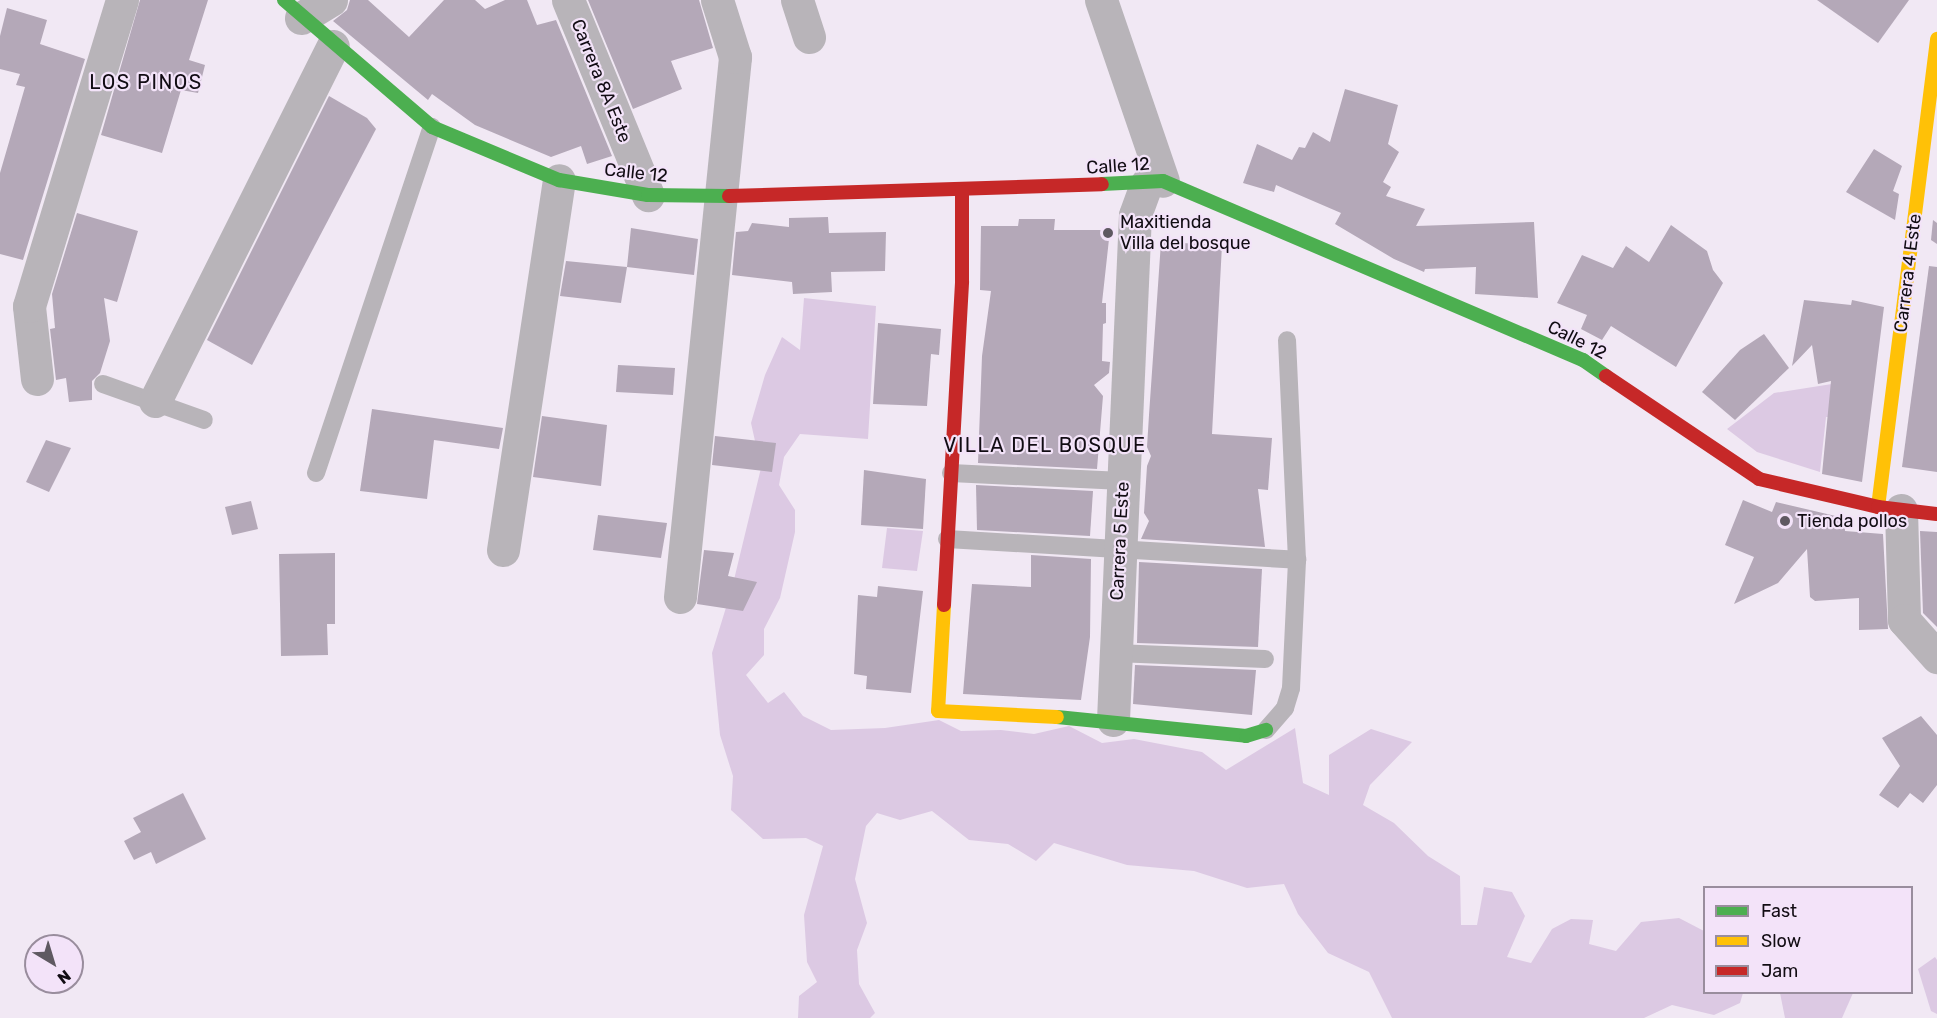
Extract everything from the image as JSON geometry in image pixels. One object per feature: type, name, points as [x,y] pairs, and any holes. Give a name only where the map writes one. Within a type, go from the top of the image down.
[{"type":"street","points":[[38,379],[30,306],[122,0]]},
{"type":"street","points":[[293,9],[332,0]]},
{"type":"street","name":"Carrera 8A Este","points":[[568,0],[648,195]]},
{"type":"street","points":[[680,597],[718,195],[735,57],[717,0]]},
{"type":"street","points":[[797,0],[809,37]]},
{"type":"street","points":[[1101,0],[1155,183]]},
{"type":"street","name":"Calle 12","points":[[293,9],[333,46],[432,127],[560,180],[648,195],[962,192],[1155,183],[1583,360],[1759,479],[1890,509],[1937,514]]},
{"type":"street","name":"Carrera 4 Este","points":[[1937,39],[1890,509],[1904,620],[1937,657]]},
{"type":"street","points":[[155,401],[333,46]]},
{"type":"street","points":[[503,550],[560,180]]},
{"type":"street","name":"Carrera 5 Este","points":[[1113,720],[1135,214],[1155,183]]},
{"type":"street","points":[[962,192],[962,281],[938,711],[1113,720],[1246,736],[1266,730]]},
{"type":"lane","points":[[316,473],[432,127]]},
{"type":"lane","points":[[1266,730],[1285,708],[1291,688],[1297,560],[1287,340]]},
{"type":"lane","points":[[103,384],[204,420]]},
{"type":"lane","points":[[951,473],[1123,481]]},
{"type":"lane","points":[[947,539],[1297,560]]},
{"type":"lane","points":[[1115,653],[1265,659]]},
{"type":"shaded area","points":[[804,298],[876,306],[868,439],[800,434],[784,457],[779,485],[795,510],[795,532],[780,598],[764,629],[764,655],[746,675],[768,703],[784,692],[803,716],[831,730],[885,728],[939,720],[961,731],[1001,730],[1034,734],[1069,726],[1102,743],[1134,739],[1202,752],[1226,770],[1295,728],[1303,783],[1329,795],[1329,755],[1371,729],[1412,742],[1370,785],[1363,805],[1394,823],[1428,856],[1460,876],[1461,925],[1477,925],[1484,887],[1512,892],[1525,916],[1507,957],[1531,963],[1552,929],[1571,919],[1593,920],[1589,944],[1616,951],[1641,922],[1679,918],[1703,930],[1703,994],[1743,994],[1740,1003],[1714,1015],[1672,1005],[1644,1018],[1392,1018],[1369,972],[1328,953],[1298,914],[1284,884],[1247,888],[1194,871],[1127,865],[1054,843],[1036,861],[1008,844],[969,840],[932,811],[900,820],[877,813],[866,826],[855,879],[867,923],[857,950],[859,984],[875,1013],[870,1018],[798,1018],[799,996],[817,982],[807,962],[804,915],[823,846],[806,838],[763,839],[731,810],[733,776],[720,735],[712,653],[732,588],[761,468],[751,423],[765,375],[782,337],[800,350]]},
{"type":"shaded area","points":[[1851,381],[1847,417],[1826,417],[1820,472],[1757,452],[1727,429],[1774,393]]},
{"type":"shaded area","points":[[887,528],[923,531],[917,571],[882,568]]},
{"type":"shaded area","points":[[1935,957],[1937,960],[1937,1014],[1931,1011],[1918,969]]},
{"type":"shaded area","points":[[1780,994],[1853,994],[1842,1018],[1785,1018]]},
{"type":"building","points":[[140,0],[208,0],[189,60],[205,65],[198,93],[181,90],[162,153],[101,135]]},
{"type":"building","points":[[350,0],[368,0],[409,37],[444,0],[475,0],[485,9],[505,0],[527,0],[537,25],[556,20],[612,156],[587,164],[581,146],[551,157],[475,125],[432,94],[428,100],[333,21],[347,10]]},
{"type":"building","points":[[588,0],[699,0],[713,48],[671,61],[682,89],[633,109]]},
{"type":"building","points":[[1817,0],[1909,0],[1878,43]]},
{"type":"building","points":[[7,8],[47,20],[40,44],[85,59],[23,260],[0,254],[0,173],[25,87],[16,85],[20,74],[0,69],[0,36]]},
{"type":"building","points":[[1345,89],[1398,105],[1388,144],[1399,152],[1383,182],[1391,187],[1386,196],[1425,209],[1416,226],[1534,222],[1538,298],[1475,294],[1476,267],[1425,269],[1424,272],[1394,259],[1335,224],[1341,213],[1276,185],[1274,192],[1243,183],[1257,144],[1292,160],[1299,147],[1305,148],[1313,132],[1330,142]]},
{"type":"building","points":[[329,96],[367,118],[376,129],[252,365],[207,340]]},
{"type":"building","points":[[1874,149],[1902,166],[1893,191],[1899,194],[1895,220],[1846,192]]},
{"type":"building","points":[[77,213],[138,231],[117,302],[104,298],[110,341],[100,373],[92,381],[92,400],[69,402],[66,378],[56,380],[50,329],[55,328],[52,294]]},
{"type":"building","points":[[828,217],[829,233],[886,232],[885,271],[831,272],[832,292],[793,294],[792,282],[732,275],[736,232],[748,231],[752,223],[789,227],[789,218]]},
{"type":"building","points":[[1019,219],[1055,219],[1054,230],[1110,230],[1102,303],[1106,303],[1106,323],[1103,324],[1102,361],[1110,362],[1109,373],[1094,385],[1103,396],[1097,469],[978,463],[982,356],[991,291],[980,290],[981,226],[1018,226]]},
{"type":"building","points":[[1933,220],[1937,223],[1937,244],[1931,240]]},
{"type":"building","points":[[1671,225],[1707,251],[1713,270],[1723,283],[1676,367],[1611,326],[1602,340],[1581,329],[1587,315],[1557,303],[1582,255],[1613,268],[1626,246],[1649,262]]},
{"type":"building","points":[[631,228],[698,239],[694,275],[627,267]]},
{"type":"building","points":[[1161,242],[1222,245],[1212,434],[1272,438],[1268,490],[1258,489],[1265,547],[1141,539],[1149,521],[1144,513],[1147,466],[1151,456],[1147,447]]},
{"type":"building","points":[[566,261],[627,267],[621,303],[560,296]]},
{"type":"building","points":[[1929,266],[1937,267],[1937,472],[1902,467]]},
{"type":"building","points":[[1804,300],[1851,305],[1852,300],[1884,307],[1862,482],[1822,474],[1831,381],[1818,384],[1812,345],[1792,366]]},
{"type":"building","points":[[878,323],[941,329],[939,355],[931,354],[927,406],[873,404]]},
{"type":"building","points":[[1764,334],[1789,368],[1735,420],[1702,392],[1740,350]]},
{"type":"building","points":[[618,365],[675,368],[673,395],[616,392]]},
{"type":"building","points":[[372,409],[503,428],[499,449],[434,440],[427,499],[360,491]]},
{"type":"building","points":[[542,416],[607,425],[601,486],[533,477]]},
{"type":"building","points":[[715,436],[776,443],[772,472],[712,465]]},
{"type":"building","points":[[46,440],[71,448],[49,492],[26,482]]},
{"type":"building","points":[[864,470],[926,479],[923,529],[861,525]]},
{"type":"building","points":[[976,485],[1093,491],[1090,536],[977,530]]},
{"type":"building","points":[[1743,500],[1772,512],[1776,502],[1844,518],[1845,531],[1883,534],[1888,629],[1859,630],[1859,598],[1815,601],[1810,597],[1807,549],[1778,583],[1734,604],[1754,557],[1725,545]]},
{"type":"building","points":[[251,501],[258,529],[232,535],[225,507]]},
{"type":"building","points":[[598,515],[667,523],[661,558],[593,550]]},
{"type":"building","points":[[1920,531],[1937,532],[1937,627],[1923,613]]},
{"type":"building","points":[[704,550],[734,553],[728,576],[757,582],[743,611],[697,604]]},
{"type":"building","points":[[335,553],[335,624],[327,624],[328,655],[281,656],[279,554]]},
{"type":"building","points":[[1031,555],[1091,559],[1090,637],[1081,700],[963,694],[972,584],[1031,587]]},
{"type":"building","points":[[1139,562],[1262,569],[1258,647],[1137,643]]},
{"type":"building","points":[[878,586],[923,591],[911,693],[866,689],[867,676],[854,674],[858,595],[877,597]]},
{"type":"building","points":[[1135,665],[1256,670],[1252,715],[1133,704]]},
{"type":"building","points":[[1921,716],[1937,735],[1937,785],[1923,803],[1910,793],[1898,808],[1879,795],[1900,766],[1882,738]]},
{"type":"building","points":[[183,793],[206,839],[156,864],[151,852],[134,860],[124,841],[141,832],[133,818]]},
{"type":"traffic: fast","points":[[284,0],[432,127],[559,180],[648,195],[729,196]]},
{"type":"traffic: fast","points":[[1102,184],[1163,181],[1583,360],[1606,376]]},
{"type":"traffic: fast","points":[[1057,717],[1246,736],[1266,730]]},
{"type":"traffic: slow","points":[[1878,507],[1937,39]]},
{"type":"traffic: slow","points":[[944,605],[938,711],[1057,717]]},
{"type":"traffic: jam","points":[[729,196],[1102,184]]},
{"type":"traffic: jam","points":[[944,605],[962,281],[962,192]]},
{"type":"traffic: jam","points":[[1606,376],[1759,479],[1878,507],[1937,514]]},
{"type":"place","name":"Maxitienda Villa del bosque","points":[[1108,233]]},
{"type":"place","name":"Tienda pollos","points":[[1785,521]]},
{"type":"district","name":"LOS PINOS","points":[[146,82]]},
{"type":"district","name":"VILLA DEL BOSQUE","points":[[1045,445]]}]
